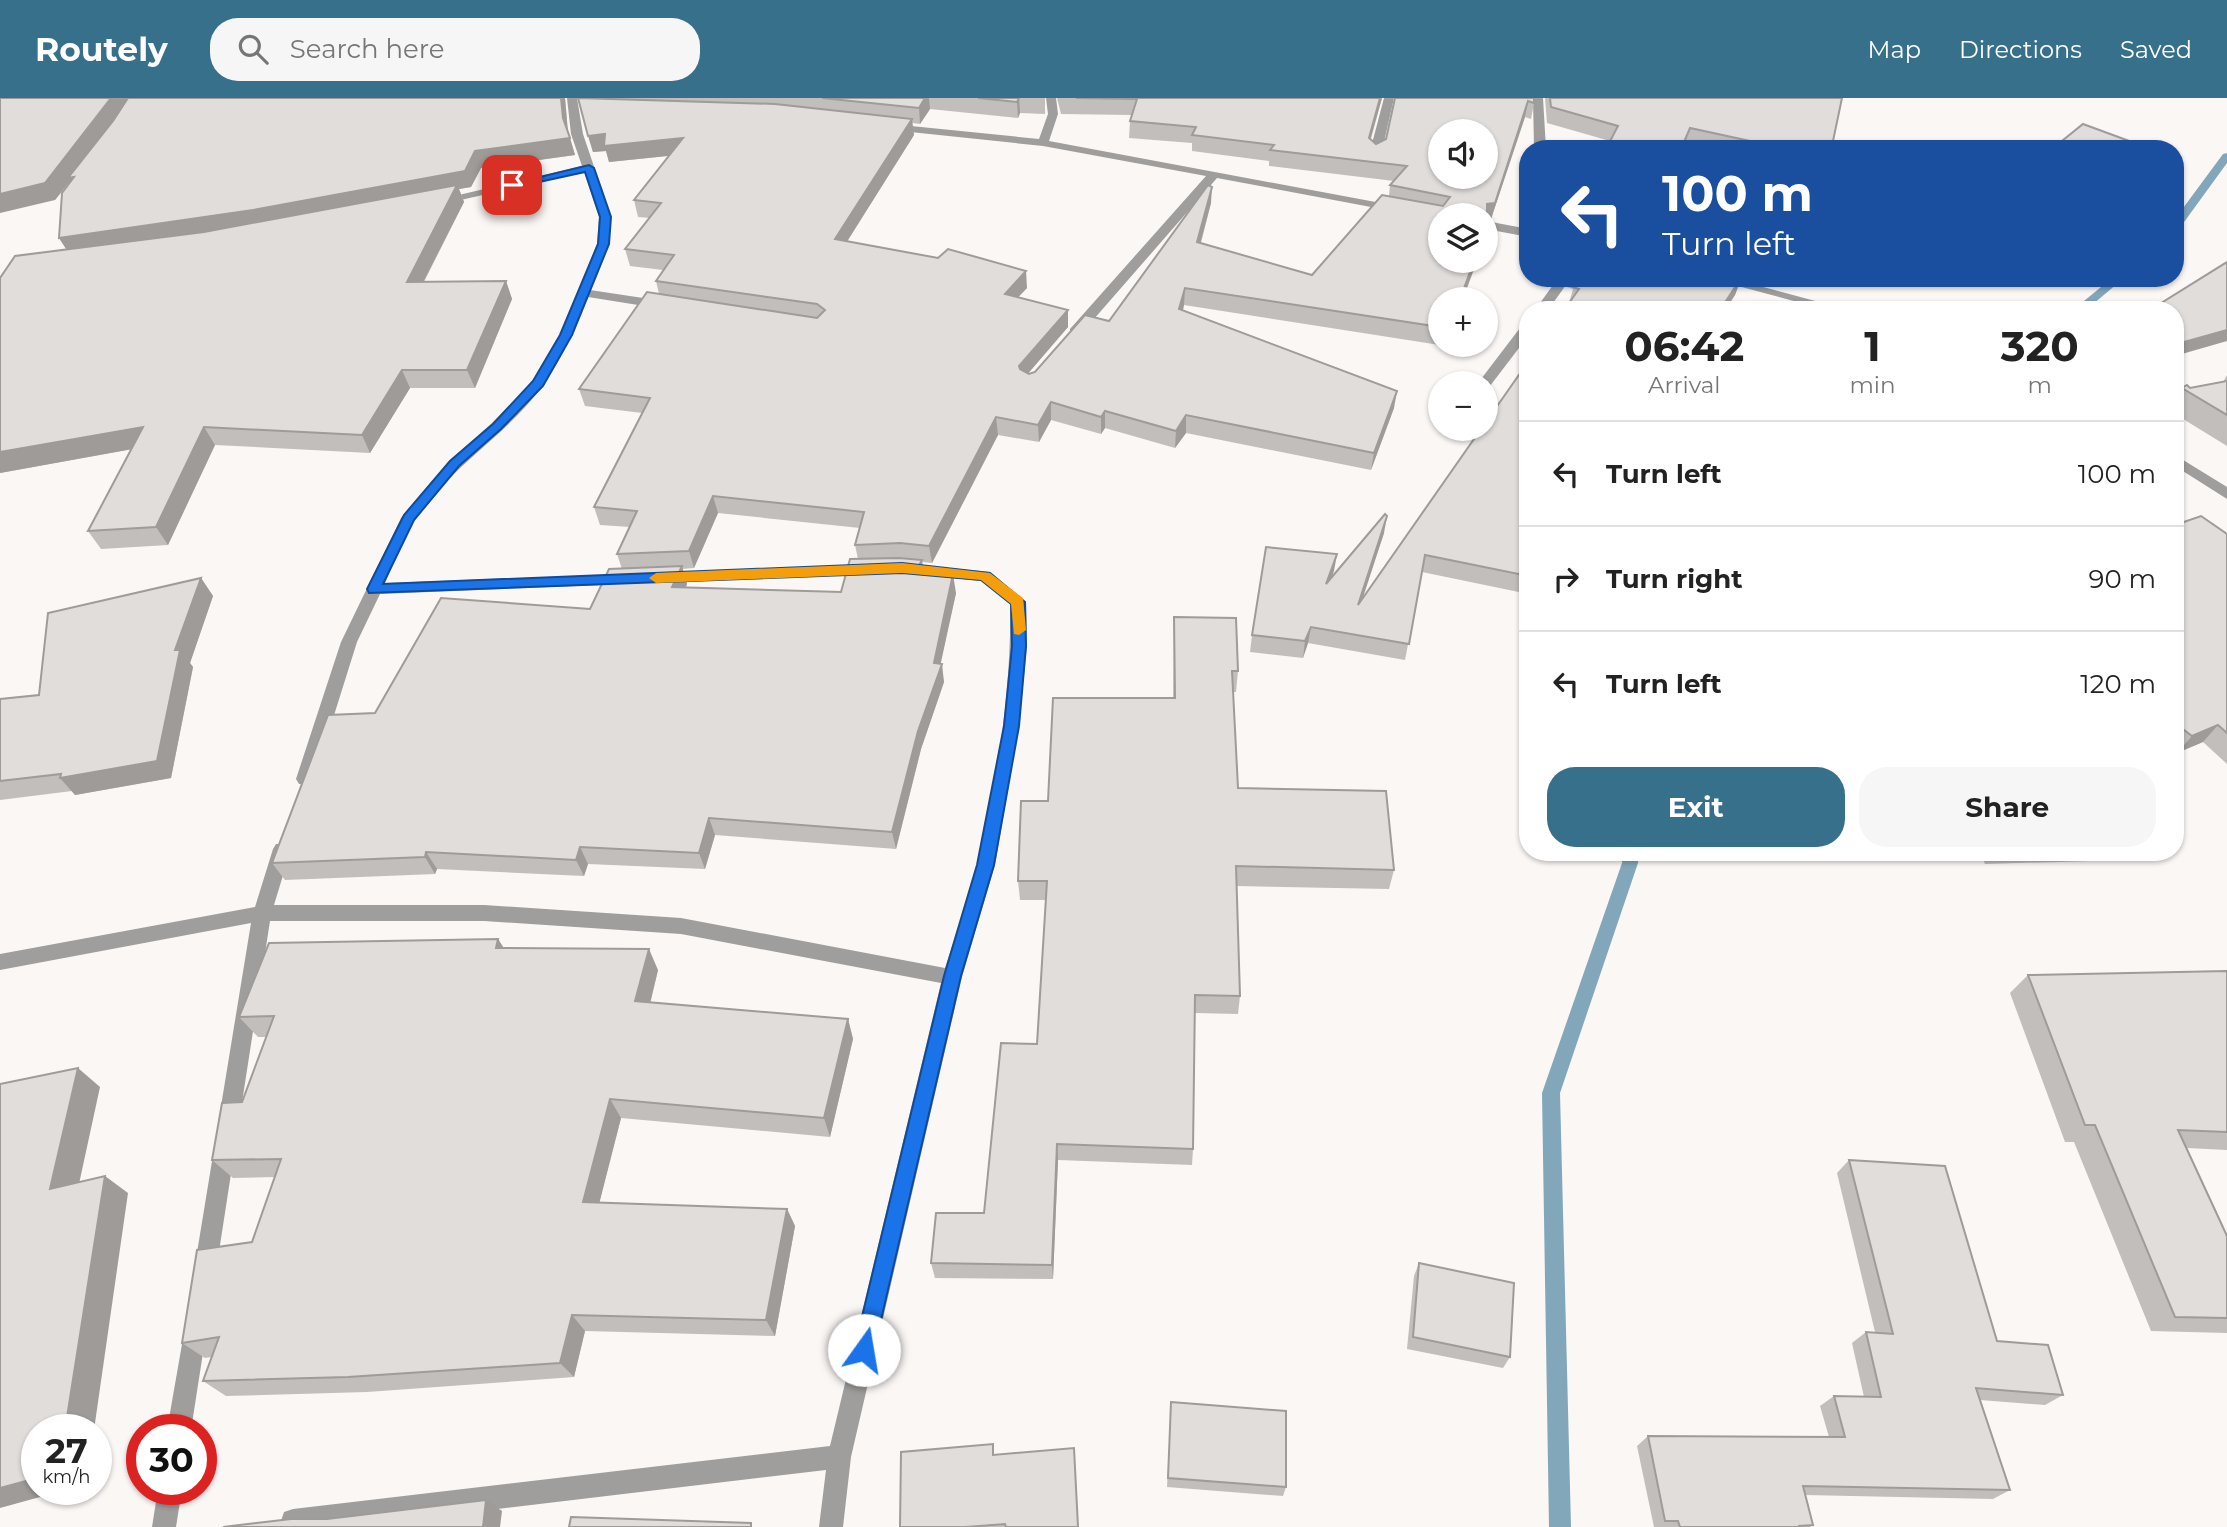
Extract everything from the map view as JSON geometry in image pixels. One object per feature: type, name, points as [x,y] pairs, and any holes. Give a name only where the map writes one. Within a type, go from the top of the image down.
[{"type":"street","points":[[1043,143],[1053,114],[1051,98]]},
{"type":"street","points":[[1375,155],[1389,98]]},
{"type":"street","points":[[1538,98],[1540,140]]},
{"type":"street","points":[[299,797],[349,642],[408,518],[454,464],[497,426],[538,383],[566,335],[584,293],[603,244],[605,217],[577,134],[577,105]]},
{"type":"street","points":[[876,125],[1043,143],[1428,214]]},
{"type":"street","points":[[422,204],[589,168]]},
{"type":"street","points":[[1065,344],[1214,175]]},
{"type":"street","points":[[1498,227],[1519,231]]},
{"type":"street","points":[[1548,301],[1559,287]]},
{"type":"street","points":[[1750,287],[1807,301]]},
{"type":"street","points":[[584,293],[676,307]]},
{"type":"street","points":[[1494,371],[1519,339]]},
{"type":"street","points":[[2184,465],[2227,494]]},
{"type":"street","points":[[374,589],[902,568],[985,576],[1018,602],[1019,646],[1011,726],[986,865],[952,976],[839,1457],[831,1527]]},
{"type":"street","points":[[182,1414],[262,913],[287,835]]},
{"type":"street","points":[[0,962],[262,913],[484,913],[681,926],[952,976]]},
{"type":"street","points":[[271,1524],[839,1457]]},
{"type":"street","points":[[164,1527],[167,1505]]},
{"type":"building","points":[[0,98],[111,98],[45,183],[0,194]]},
{"type":"building","points":[[128,98],[561,98],[563,118],[570,138],[475,151],[465,171],[253,210],[59,238],[62,193],[74,177],[68,178]]},
{"type":"building","points":[[578,98],[775,104],[912,119],[835,239],[938,258],[948,249],[1026,271],[1005,294],[1068,310],[1019,366],[1029,374],[1035,372],[1085,315],[1109,321],[1208,185],[1212,187],[1197,242],[1312,275],[1382,195],[1428,203],[1428,273],[1470,273],[1464,287],[1428,287],[1428,325],[1185,288],[1179,309],[1397,391],[1374,453],[1186,415],[1176,431],[1105,411],[1101,417],[1051,402],[1038,425],[996,417],[929,546],[900,543],[855,545],[864,512],[713,496],[689,551],[617,554],[637,511],[594,507],[650,398],[579,389],[647,292],[817,318],[825,310],[817,304],[656,281],[674,255],[625,249],[661,203],[634,200],[683,138],[604,146],[605,134],[588,136]]},
{"type":"building","points":[[822,98],[925,98],[919,108]]},
{"type":"building","points":[[978,98],[1019,98],[1017,102]]},
{"type":"building","points":[[1076,98],[1380,98],[1369,138],[1376,144],[1386,139],[1395,98],[1534,98],[1534,103],[1528,101],[1495,203],[1445,203],[1450,197],[1390,185],[1407,166],[1270,150],[1274,145],[1192,135],[1196,127],[1130,121],[1137,99]]},
{"type":"building","points":[[1550,98],[1842,98],[1833,140],[1745,140],[1690,128],[1685,140],[1611,140],[1618,126],[1551,107]]},
{"type":"building","points":[[2083,124],[2127,140],[2063,140]]},
{"type":"building","points":[[457,185],[407,282],[506,281],[467,370],[402,370],[362,435],[204,427],[156,527],[88,531],[143,427],[0,452],[0,278],[15,256],[204,232]]},
{"type":"building","points":[[2227,262],[2227,330],[2184,342],[2184,301],[2164,301]]},
{"type":"building","points":[[1573,287],[1735,287],[1726,301],[1570,301],[1579,289]]},
{"type":"building","points":[[1519,375],[1519,574],[1425,555],[1409,644],[1311,627],[1305,641],[1252,635],[1266,547],[1337,554],[1326,584],[1385,514],[1387,516],[1358,605],[1473,441],[1498,441],[1498,405]]},
{"type":"building","points":[[2227,381],[2227,415],[2184,387],[2187,385],[2190,388]]},
{"type":"building","points":[[2201,516],[2227,534],[2227,733],[2218,725],[2192,736],[2184,730],[2184,522]]},
{"type":"building","points":[[850,559],[922,560],[915,572],[953,574],[934,663],[942,664],[918,731],[892,832],[709,818],[699,853],[580,847],[576,860],[426,852],[425,857],[272,863],[328,715],[375,713],[441,598],[590,609],[609,569],[682,566],[672,587],[841,592]]},
{"type":"building","points":[[201,578],[175,650],[180,650],[157,761],[60,778],[61,774],[0,781],[0,699],[39,695],[48,613]]},
{"type":"building","points":[[1174,617],[1236,618],[1238,671],[1232,671],[1238,788],[1386,791],[1394,870],[1236,866],[1240,996],[1195,995],[1193,1149],[1057,1144],[1052,1265],[931,1263],[936,1213],[984,1213],[1001,1043],[1037,1044],[1047,881],[1018,881],[1021,801],[1048,801],[1053,698],[1175,698]]},
{"type":"building","points":[[498,939],[496,948],[649,949],[635,1001],[848,1019],[824,1118],[610,1099],[583,1202],[787,1209],[766,1320],[572,1315],[560,1363],[348,1377],[203,1381],[219,1337],[182,1343],[197,1250],[252,1242],[281,1159],[212,1160],[222,1103],[242,1102],[274,1016],[239,1017],[269,943]]},
{"type":"building","points":[[2227,971],[2227,1132],[2178,1130],[2227,1236],[2227,1318],[2175,1317],[2095,1125],[2085,1125],[2028,975]]},
{"type":"building","points":[[78,1068],[50,1189],[105,1176],[68,1414],[21,1414],[21,1482],[0,1488],[0,1084]]},
{"type":"building","points":[[1849,1160],[1945,1166],[1997,1341],[2048,1345],[2063,1395],[1976,1388],[2010,1490],[1803,1486],[1813,1525],[1680,1527],[1678,1521],[1665,1521],[1648,1436],[1845,1437],[1834,1396],[1881,1397],[1866,1332],[1893,1334]]},
{"type":"building","points":[[1419,1263],[1514,1283],[1510,1357],[1413,1337]]},
{"type":"building","points":[[1171,1402],[1286,1411],[1286,1487],[1168,1478]]},
{"type":"building","points":[[993,1444],[993,1455],[1074,1448],[1078,1527],[1006,1527],[1005,1524],[900,1527],[901,1452]]},
{"type":"building","points":[[486,1500],[483,1527],[223,1527],[291,1519],[327,1519]]},
{"type":"building","points":[[571,1517],[751,1523],[751,1527],[569,1527]]},
{"type":"waterway","points":[[2184,215],[2227,156]]},
{"type":"waterway","points":[[2090,301],[2108,287]]},
{"type":"waterway","points":[[1560,1527],[1551,1093],[1630,861]]},
{"type":"slow traffic","points":[[656,578],[902,568],[985,576],[1018,602],[1019,630]]},
{"type":"route","points":[[512,185],[589,168],[605,217],[603,244],[566,335],[538,383],[497,426],[454,464],[408,518],[374,589],[902,568],[985,576],[1018,602],[1019,646],[1011,726],[986,865],[952,976],[864,1350]]}]
